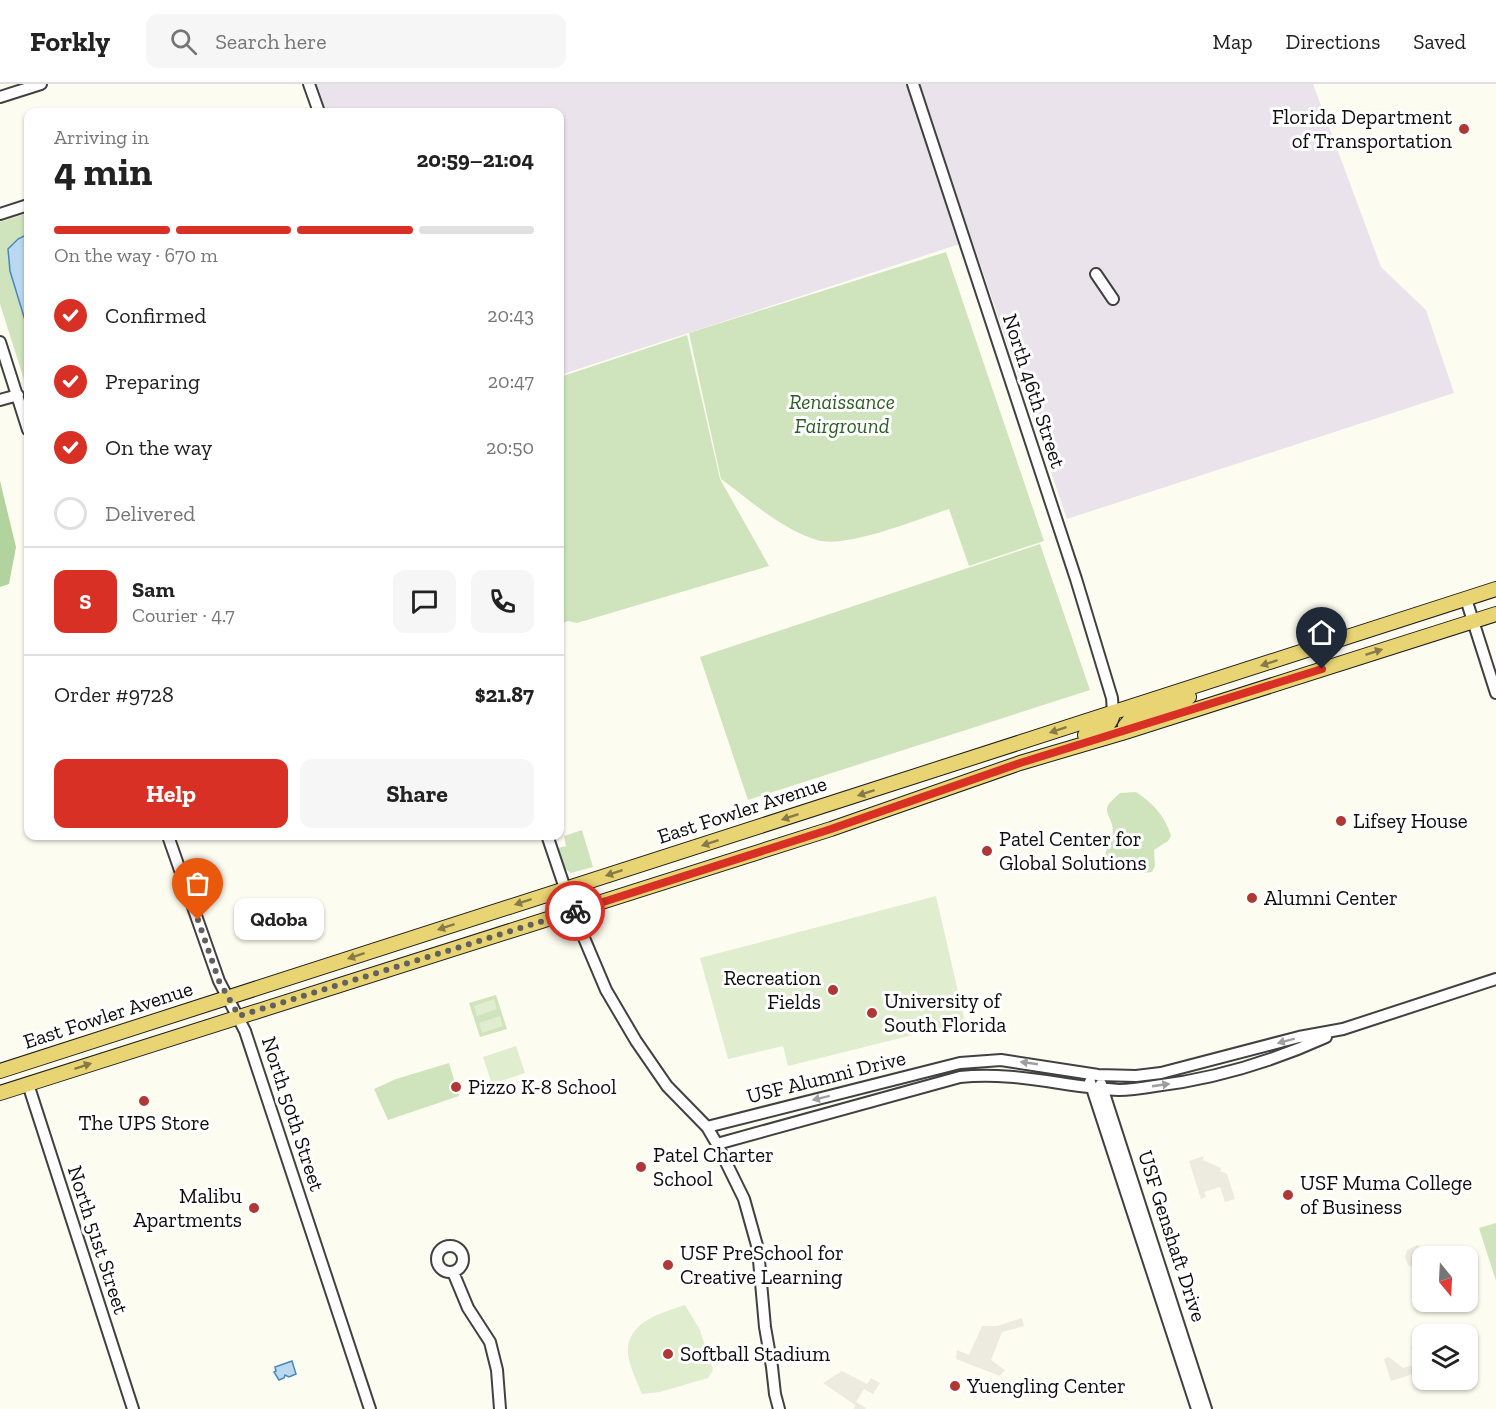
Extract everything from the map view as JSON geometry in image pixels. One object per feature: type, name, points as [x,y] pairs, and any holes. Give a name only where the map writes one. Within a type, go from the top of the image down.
[{"type":"main road","name":"East Fowler Avenue","points":[[0,1071],[1496,589]]},
{"type":"main road","name":"East Fowler Avenue","points":[[0,1093],[831,829],[1020,763],[1496,614]]},
{"type":"main road","points":[[1125,732],[1125,725],[1130,720],[1215,688],[1236,673]]},
{"type":"main road","points":[[1020,763],[1036,754],[1109,725],[1113,712]]},
{"type":"main road","points":[[28,1084],[35,1073],[47,1065],[100,1048],[154,1022]]},
{"type":"street","points":[[0,97],[41,84]]},
{"type":"street","points":[[309,84],[318,108]]},
{"type":"street","name":"North 46th Street","points":[[913,84],[1076,579],[1112,698],[1113,712]]},
{"type":"street","points":[[0,214],[24,206]]},
{"type":"street","points":[[1096,274],[1113,299]]},
{"type":"street","points":[[0,342],[24,416]]},
{"type":"street","points":[[0,400],[18,395]]},
{"type":"street","points":[[1466,599],[1496,693]]},
{"type":"street","name":"North 50th Street","points":[[169,840],[219,981],[239,1016],[370,1409]]},
{"type":"street","points":[[549,840],[573,912],[606,990],[636,1041],[667,1086],[707,1127],[744,1199],[758,1249],[765,1327],[779,1409]]},
{"type":"street","name":"USF Alumni Drive","points":[[717,1144],[960,1077],[995,1075],[1130,1090],[1165,1085],[1233,1070],[1304,1047],[1343,1029],[1496,979]]},
{"type":"street","name":"USF Alumni Drive","points":[[707,1127],[960,1063],[1001,1060],[1092,1075],[1136,1076],[1161,1073],[1299,1037],[1343,1029]]},
{"type":"street","points":[[1092,1075],[1098,1088]]},
{"type":"street","name":"North 51st Street","points":[[28,1084],[133,1409]]},
{"type":"street","name":"USF Genshaft Drive","points":[[1098,1088],[1197,1409]]},
{"type":"street","name":"USF Genshaft Drive","points":[[1098,1088],[1206,1409]]},
{"type":"street","points":[[453,1272],[468,1308],[490,1342],[497,1370],[500,1409]]},
{"type":"shaded area","points":[[315,84],[1313,84],[1381,267],[1426,310],[1454,393],[1067,519],[972,240],[564,374],[564,108],[324,108]]},
{"type":"shaded area","points":[[1204,1156],[1203,1160],[1221,1168],[1220,1171],[1227,1174],[1235,1199],[1225,1202],[1220,1187],[1204,1192],[1206,1197],[1201,1199],[1189,1161]]},
{"type":"shaded area","points":[[1412,1248],[1412,1267],[1408,1265],[1405,1257],[1407,1250]]},
{"type":"shaded area","points":[[1022,1318],[1024,1326],[1002,1332],[991,1360],[1005,1370],[1000,1376],[956,1359],[957,1350],[969,1355],[982,1326],[997,1326]]},
{"type":"shaded area","points":[[1389,1357],[1403,1368],[1412,1365],[1412,1374],[1391,1381],[1384,1359]]},
{"type":"shaded area","points":[[842,1371],[867,1384],[871,1378],[880,1383],[873,1394],[864,1389],[856,1402],[865,1409],[854,1409],[855,1405],[823,1383]]},
{"type":"green space","points":[[24,214],[24,379],[0,304],[0,222]]},
{"type":"green space","name":"Renaissance Fairground","points":[[946,252],[1044,541],[969,566],[949,509],[863,537],[830,542],[817,540],[779,522],[721,479],[689,333]]},
{"type":"green space","points":[[687,335],[720,479],[769,566],[577,623],[564,622],[564,376]]},
{"type":"green space","points":[[0,481],[16,547],[9,584],[0,587]]},
{"type":"green space","points":[[1040,544],[1090,690],[748,800],[700,657]]},
{"type":"green space","points":[[1136,792],[1158,811],[1171,836],[1168,841],[1154,850],[1155,866],[1152,872],[1146,873],[1126,869],[1105,856],[1113,832],[1107,811],[1108,806],[1120,793]]},
{"type":"green space","points":[[582,830],[593,867],[571,873],[564,868],[558,848],[566,846],[564,836]]},
{"type":"green space","name":"Recreation Fields","points":[[936,896],[965,1022],[788,1066],[783,1046],[728,1059],[700,958]]},
{"type":"green space","points":[[496,995],[507,1029],[480,1037],[469,1003]]},
{"type":"green space","points":[[494,999],[497,1009],[477,1016],[474,1006]]},
{"type":"green space","points":[[500,1016],[503,1026],[482,1033],[479,1023]]},
{"type":"green space","points":[[516,1046],[525,1073],[492,1084],[483,1057]]},
{"type":"green space","points":[[449,1063],[459,1096],[388,1120],[374,1089],[396,1079]]},
{"type":"green space","points":[[1496,1223],[1496,1281],[1479,1228]]},
{"type":"green space","name":"Softball Stadium","points":[[685,1305],[700,1330],[713,1370],[708,1378],[660,1392],[642,1394],[629,1360],[630,1339],[634,1331],[649,1319]]},
{"type":"water","points":[[24,236],[24,317],[10,271],[8,249]]},
{"type":"water","points":[[292,1361],[296,1374],[289,1377],[285,1375],[279,1380],[274,1372],[275,1367]]},
{"type":"way so far","points":[[198,920],[219,981],[239,1016],[575,911]]},
{"type":"place","name":"Florida Department of Transportation","points":[[1464,129]]},
{"type":"place","name":"Lifsey House","points":[[1341,821]]},
{"type":"place","name":"Patel Center for Global Solutions","points":[[987,851]]},
{"type":"place","name":"Alumni Center","points":[[1252,898]]},
{"type":"place","name":"Qdoba","points":[[198,920]]},
{"type":"place","name":"Recreation Fields","points":[[833,990]]},
{"type":"place","name":"University of South Florida","points":[[872,1013]]},
{"type":"place","name":"Pizzo K-8 School","points":[[456,1087]]},
{"type":"place","name":"The UPS Store","points":[[144,1101]]},
{"type":"place","name":"Patel Charter School","points":[[641,1167]]},
{"type":"place","name":"USF Muma College of Business","points":[[1288,1195]]},
{"type":"place","name":"Malibu Apartments","points":[[254,1208]]},
{"type":"place","name":"USF PreSchool for Creative Learning","points":[[668,1265]]},
{"type":"place","name":"Softball Stadium","points":[[668,1354]]},
{"type":"place","name":"Yuengling Center","points":[[955,1386]]},
{"type":"route","points":[[575,911],[831,829],[1020,763],[1322,669]]}]
